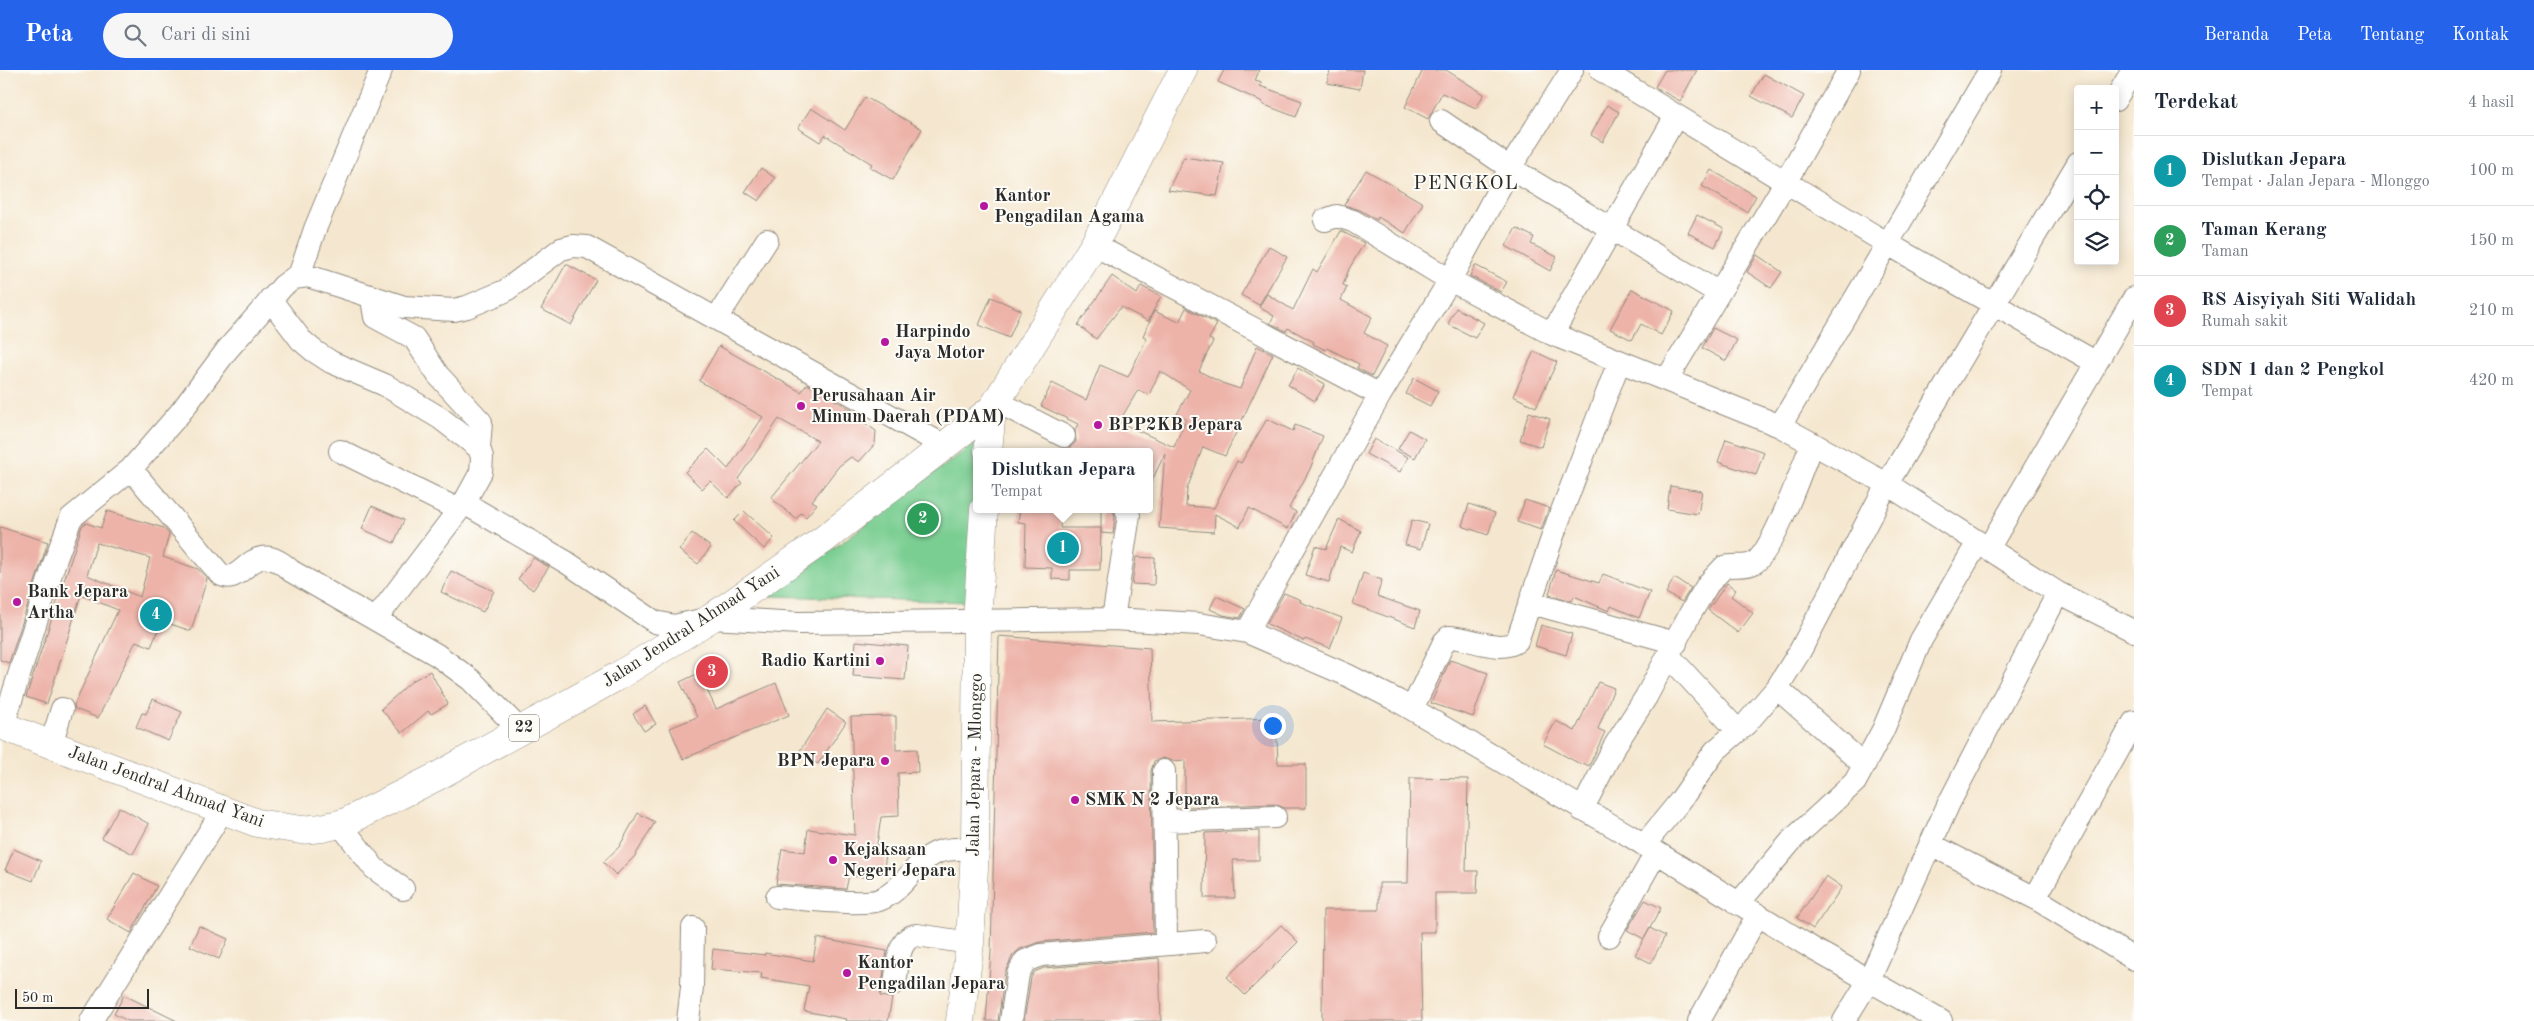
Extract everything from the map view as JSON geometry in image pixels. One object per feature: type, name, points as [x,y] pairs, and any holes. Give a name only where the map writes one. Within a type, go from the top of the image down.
[{"type":"main road","name":"Jalan Jendral Ahmad Yani","points":[[2,726],[257,823],[301,830],[340,824],[412,789],[618,676],[711,618],[823,540],[994,405],[1094,245],[1183,70]]},
{"type":"main road","points":[[989,448],[994,405]]},
{"type":"main road","name":"Jalan Jepara - Mlonggo","points":[[960,1021],[970,942],[975,848],[977,622],[984,513]]},
{"type":"street","points":[[300,276],[315,229],[382,70]]},
{"type":"street","points":[[1247,632],[1380,395],[1450,280],[1510,168],[1572,70]]},
{"type":"street","points":[[1601,70],[1888,244],[2095,362]]},
{"type":"street","points":[[1666,379],[1785,183],[1849,70]]},
{"type":"street","points":[[1780,426],[1990,70]]},
{"type":"street","points":[[2119,93],[2133,70]]},
{"type":"street","points":[[1552,334],[1676,116]]},
{"type":"street","points":[[1441,121],[1510,168],[1719,293]]},
{"type":"street","points":[[1609,936],[1650,849],[1680,802],[1715,750],[1738,731],[1777,688],[1800,651],[1888,484],[2074,170]]},
{"type":"street","points":[[1325,220],[1337,216],[1353,221],[1450,280],[1552,334],[1780,426],[1888,484],[2058,593],[2134,631]]},
{"type":"street","points":[[717,318],[767,240]]},
{"type":"street","points":[[1094,245],[1380,395]]},
{"type":"street","points":[[2,726],[54,564],[71,518],[130,469],[180,413],[227,350],[270,299],[283,286],[300,276],[326,281],[404,307],[454,310],[467,307],[505,291],[561,249],[579,246],[587,247],[639,274],[944,445]]},
{"type":"street","points":[[376,298],[372,312],[375,317],[414,338],[438,375],[480,422],[479,448],[482,457],[481,472],[460,506],[376,619]]},
{"type":"street","points":[[1738,904],[1793,839],[1855,782],[1883,730],[1921,640],[1983,545],[2134,298]]},
{"type":"street","points":[[270,299],[301,340],[314,352],[331,362],[385,385],[440,418],[479,448]]},
{"type":"street","points":[[1412,709],[1444,642],[1449,637],[1512,645],[1521,633],[1557,524],[1619,362]]},
{"type":"street","points":[[994,405],[1064,436]]},
{"type":"street","points":[[1582,810],[1614,747],[1673,650],[1690,614],[1719,571],[1728,565],[1748,565],[1757,560],[1779,527],[1812,443]]},
{"type":"street","points":[[340,451],[460,506],[566,562],[655,622],[674,626],[711,618],[798,623],[1113,619],[1199,624],[1247,632],[1347,675],[1412,709],[1650,849],[1757,916],[1934,1019]]},
{"type":"street","points":[[130,469],[225,577],[234,576],[252,562],[268,556],[437,655],[471,680],[520,730]]},
{"type":"street","points":[[1113,619],[1128,513]]},
{"type":"street","points":[[1844,1021],[1868,980],[1949,803],[2058,593]]},
{"type":"street","points":[[1531,603],[1673,650],[1738,731]]},
{"type":"street","points":[[1777,688],[1864,765]]},
{"type":"street","points":[[51,744],[62,710]]},
{"type":"street","points":[[2035,898],[2134,722]]},
{"type":"street","points":[[1164,771],[1166,944]]},
{"type":"street","points":[[91,1021],[222,810]]},
{"type":"street","points":[[1165,821],[1274,817]]},
{"type":"street","points":[[340,824],[374,868],[403,889]]},
{"type":"street","points":[[1930,844],[2035,898],[2134,959]]},
{"type":"street","points":[[777,897],[872,902],[894,892],[922,862],[934,854],[950,850],[975,848]]},
{"type":"street","points":[[1699,1021],[1757,916]]},
{"type":"street","points":[[688,1021],[692,987],[693,928]]},
{"type":"street","points":[[895,983],[903,943],[910,937],[917,935],[970,942]]},
{"type":"street","points":[[1011,1021],[1018,974],[1025,961],[1040,955],[1205,941]]},
{"type":"green space","points":[[976,442],[976,448],[973,448],[973,511],[969,602],[770,596]]},
{"type":"building","points":[[1224,70],[1259,70],[1255,81],[1262,83],[1260,86],[1302,101],[1296,117],[1262,104],[1263,102],[1218,82]]},
{"type":"building","points":[[1330,70],[1363,70],[1360,89],[1327,83]]},
{"type":"building","points":[[1423,70],[1446,70],[1484,94],[1476,108],[1442,93],[1428,119],[1405,107]]},
{"type":"building","points":[[1665,70],[1697,70],[1680,101],[1655,87]]},
{"type":"building","points":[[1764,74],[1804,96],[1792,118],[1751,96]]},
{"type":"building","points":[[865,97],[922,129],[893,180],[870,167],[872,164],[825,135],[820,142],[798,128],[811,108],[845,130]]},
{"type":"building","points":[[1607,105],[1619,112],[1603,142],[1591,135]]},
{"type":"building","points":[[1184,157],[1224,163],[1217,196],[1168,190]]},
{"type":"building","points":[[761,168],[775,178],[759,201],[745,192]]},
{"type":"building","points":[[1366,170],[1423,203],[1405,233],[1378,217],[1377,220],[1360,210],[1344,205]]},
{"type":"building","points":[[1711,170],[1756,196],[1747,212],[1702,186]]},
{"type":"building","points":[[1697,215],[1724,229],[1715,247],[1688,233]]},
{"type":"building","points":[[1516,228],[1534,237],[1531,244],[1557,257],[1550,271],[1506,246]]},
{"type":"building","points":[[1341,231],[1364,243],[1349,269],[1343,285],[1347,287],[1341,300],[1372,317],[1364,333],[1387,346],[1372,376],[1357,368],[1359,364],[1327,348],[1326,350],[1313,344],[1314,342],[1288,328],[1286,331],[1270,323],[1274,316],[1259,307],[1267,294],[1293,310],[1313,269],[1317,272]]},
{"type":"building","points":[[1269,246],[1287,257],[1259,305],[1241,295]]},
{"type":"building","points":[[1757,255],[1782,272],[1771,288],[1747,272]]},
{"type":"building","points":[[566,264],[596,280],[571,325],[541,309]]},
{"type":"building","points":[[1475,265],[1507,282],[1501,292],[1470,276]]},
{"type":"building","points":[[1112,276],[1137,294],[1141,286],[1161,296],[1148,321],[1121,307],[1096,339],[1078,325]]},
{"type":"building","points":[[1632,289],[1674,311],[1661,335],[1641,324],[1632,340],[1610,329]]},
{"type":"building","points":[[991,297],[1021,310],[1009,338],[979,325]]},
{"type":"building","points":[[1186,308],[1217,324],[1209,339],[1213,341],[1199,371],[1222,383],[1240,389],[1257,346],[1273,354],[1225,456],[1203,447],[1187,489],[1186,506],[1214,508],[1237,461],[1241,463],[1267,419],[1293,431],[1295,425],[1323,436],[1310,469],[1289,508],[1296,512],[1288,529],[1249,508],[1240,527],[1215,514],[1214,532],[1159,528],[1165,453],[1153,478],[1153,448],[1069,448],[1076,442],[1075,430],[1078,424],[1041,406],[1052,383],[1086,400],[1100,365],[1128,377],[1147,338],[1143,336],[1154,311],[1179,322]],"holes":[[[1160,371],[1190,390],[1177,414],[1186,419],[1174,447],[1119,422],[1138,390],[1149,395]]]},
{"type":"building","points":[[1456,308],[1484,323],[1475,338],[1448,324]]},
{"type":"building","points":[[1713,328],[1737,340],[1726,361],[1702,348]]},
{"type":"building","name":"Perusahaan Air Minum Daerah (PDAM)","points":[[719,346],[801,392],[807,384],[863,416],[861,420],[876,431],[875,444],[859,462],[851,457],[839,466],[812,501],[817,504],[806,517],[801,513],[796,519],[771,498],[818,441],[779,419],[738,479],[742,483],[728,498],[710,481],[702,489],[685,472],[708,449],[728,469],[763,417],[699,381]]},
{"type":"building","points":[[1534,351],[1557,362],[1536,407],[1513,396]]},
{"type":"building","points":[[1298,368],[1325,384],[1315,401],[1288,385]]},
{"type":"building","points":[[1414,378],[1438,391],[1430,406],[1406,394]]},
{"type":"building","points":[[1529,412],[1550,419],[1541,447],[1520,440]]},
{"type":"building","points":[[1409,430],[1425,439],[1415,458],[1398,449]]},
{"type":"building","points":[[1374,439],[1408,457],[1400,472],[1366,454]]},
{"type":"building","points":[[1726,439],[1764,452],[1756,475],[1718,462]]},
{"type":"building","points":[[1670,486],[1702,491],[1698,514],[1667,509]]},
{"type":"building","points":[[1525,500],[1549,508],[1541,530],[1517,522]]},
{"type":"building","points":[[1469,504],[1495,513],[1488,535],[1462,526]]},
{"type":"building","points":[[372,506],[404,520],[394,543],[362,529]]},
{"type":"building","points":[[107,511],[164,528],[169,534],[163,557],[198,569],[207,579],[191,631],[162,621],[151,647],[136,641],[98,718],[75,709],[74,705],[118,610],[81,595],[47,704],[26,697],[82,526],[86,523],[101,528]],"holes":[[[97,543],[150,558],[140,597],[87,575]]]},
{"type":"building","points":[[744,511],[774,538],[764,549],[734,521]]},
{"type":"building","points":[[1019,513],[1062,513],[1060,528],[1101,528],[1100,570],[1070,570],[1070,580],[1052,579],[1052,568],[1025,567],[1026,523],[1018,522]]},
{"type":"building","points":[[1101,513],[1114,513],[1113,534],[1101,533]]},
{"type":"building","points":[[1339,519],[1361,531],[1352,552],[1340,547],[1329,582],[1305,575],[1315,546],[1326,549]]},
{"type":"building","points":[[1412,520],[1428,524],[1421,549],[1405,545]]},
{"type":"building","name":"Bank Jepara Artha","points":[[0,527],[48,542],[9,663],[0,660]]},
{"type":"building","points":[[692,533],[711,547],[698,564],[679,550]]},
{"type":"building","points":[[1136,557],[1155,558],[1154,585],[1132,584]]},
{"type":"building","points":[[533,558],[549,567],[533,590],[518,579]]},
{"type":"building","points":[[1556,570],[1599,583],[1603,574],[1650,592],[1639,618],[1611,606],[1609,611],[1574,596],[1572,601],[1549,594]]},
{"type":"building","points":[[451,571],[494,591],[483,612],[441,592]]},
{"type":"building","points":[[1363,573],[1382,580],[1377,596],[1420,611],[1415,627],[1353,604]]},
{"type":"building","points":[[1674,578],[1691,588],[1682,602],[1666,593]]},
{"type":"building","points":[[1727,583],[1736,590],[1731,596],[1753,613],[1738,633],[1708,610]]},
{"type":"building","points":[[1284,593],[1301,600],[1300,602],[1342,618],[1330,648],[1305,639],[1304,641],[1267,624]]},
{"type":"building","points":[[1216,596],[1245,609],[1240,618],[1223,615],[1210,609]]},
{"type":"building","points":[[1541,625],[1572,634],[1566,655],[1535,646]]},
{"type":"building","name":"SMK N 2 Jepara","points":[[999,636],[1150,648],[1152,722],[1276,718],[1278,764],[1306,764],[1306,808],[1284,808],[1275,804],[1185,807],[1185,760],[1172,761],[1163,758],[1154,761],[1151,771],[1153,932],[1040,942],[1020,949],[1013,955],[1005,972],[998,1021],[986,1021],[991,952]]},
{"type":"building","name":"Radio Kartini","points":[[856,641],[908,646],[905,680],[853,676]]},
{"type":"building","points":[[1450,660],[1488,673],[1473,717],[1431,703]]},
{"type":"building","points":[[430,671],[448,704],[431,714],[428,711],[402,733],[381,709],[412,681]]},
{"type":"building","points":[[699,673],[716,709],[776,683],[789,715],[683,759],[670,728],[697,717],[680,682]]},
{"type":"building","points":[[1598,682],[1614,688],[1598,729],[1605,732],[1589,766],[1583,763],[1582,765],[1543,744],[1556,721],[1575,731]]},
{"type":"building","points":[[153,699],[182,712],[168,741],[136,727],[142,713],[146,714]]},
{"type":"building","points":[[645,706],[656,724],[644,731],[633,714]]},
{"type":"building","points":[[827,709],[846,722],[818,764],[799,752]]},
{"type":"building","points":[[896,716],[896,750],[917,749],[918,772],[898,773],[899,816],[881,817],[876,851],[886,853],[884,869],[872,867],[870,878],[849,875],[846,889],[776,884],[782,849],[805,852],[808,829],[855,835],[851,717]]},
{"type":"building","points":[[1410,778],[1468,779],[1466,871],[1478,871],[1477,893],[1435,893],[1435,932],[1420,932],[1422,1021],[1322,1021],[1323,910],[1379,910],[1379,883],[1408,883]]},
{"type":"building","points":[[119,807],[149,824],[133,854],[102,838]]},
{"type":"building","points":[[638,813],[655,822],[635,856],[616,875],[603,862],[619,847]]},
{"type":"building","points":[[1259,831],[1259,860],[1233,860],[1235,898],[1204,898],[1205,833]]},
{"type":"building","points":[[14,849],[41,861],[33,881],[5,870]]},
{"type":"building","points":[[134,873],[157,886],[131,933],[107,919]]},
{"type":"building","points":[[1826,876],[1842,887],[1813,929],[1797,918]]},
{"type":"building","points":[[1645,900],[1661,908],[1644,939],[1627,930]]},
{"type":"building","points":[[1281,925],[1298,942],[1245,995],[1227,977]]},
{"type":"building","points":[[199,926],[228,939],[219,959],[190,946]]},
{"type":"building","points":[[1650,928],[1665,936],[1651,963],[1635,955]]},
{"type":"building","name":"Kantor Pengadilan Jepara","points":[[817,938],[887,951],[880,996],[892,998],[888,1021],[845,1021],[846,1019],[804,1011],[809,986],[761,978],[762,973],[711,969],[713,949],[765,955],[765,953],[813,961]]},
{"type":"building","points":[[1159,958],[1161,1021],[1024,1021],[1031,978],[1034,972],[1044,968]]},
{"type":"building","points":[[124,995],[177,1021],[128,1021],[114,1014]]},
{"type":"place","name":"Kantor Pengadilan Agama","points":[[984,206]]},
{"type":"place","name":"Harpindo Jaya Motor","points":[[885,342]]},
{"type":"place","name":"Perusahaan Air Minum Daerah (PDAM)","points":[[801,406]]},
{"type":"place","name":"BPP2KB Jepara","points":[[1098,425]]},
{"type":"place","name":"Taman Kerang","points":[[923,519]]},
{"type":"place","name":"Dislutkan Jepara","points":[[1063,548]]},
{"type":"place","name":"Bank Jepara Artha","points":[[17,602]]},
{"type":"place","name":"SDN 1 dan 2 Pengkol","points":[[156,615]]},
{"type":"place","name":"Radio Kartini","points":[[880,661]]},
{"type":"place","name":"RS Aisyiyah Siti Walidah","points":[[712,672]]},
{"type":"place","name":"BPN Jepara","points":[[885,761]]},
{"type":"place","name":"SMK N 2 Jepara","points":[[1075,800]]},
{"type":"place","name":"Kejaksaan Negeri Jepara","points":[[833,860]]},
{"type":"place","name":"Kantor Pengadilan Jepara","points":[[847,973]]},
{"type":"district","name":"PENGKOL","points":[[1466,184]]}]
